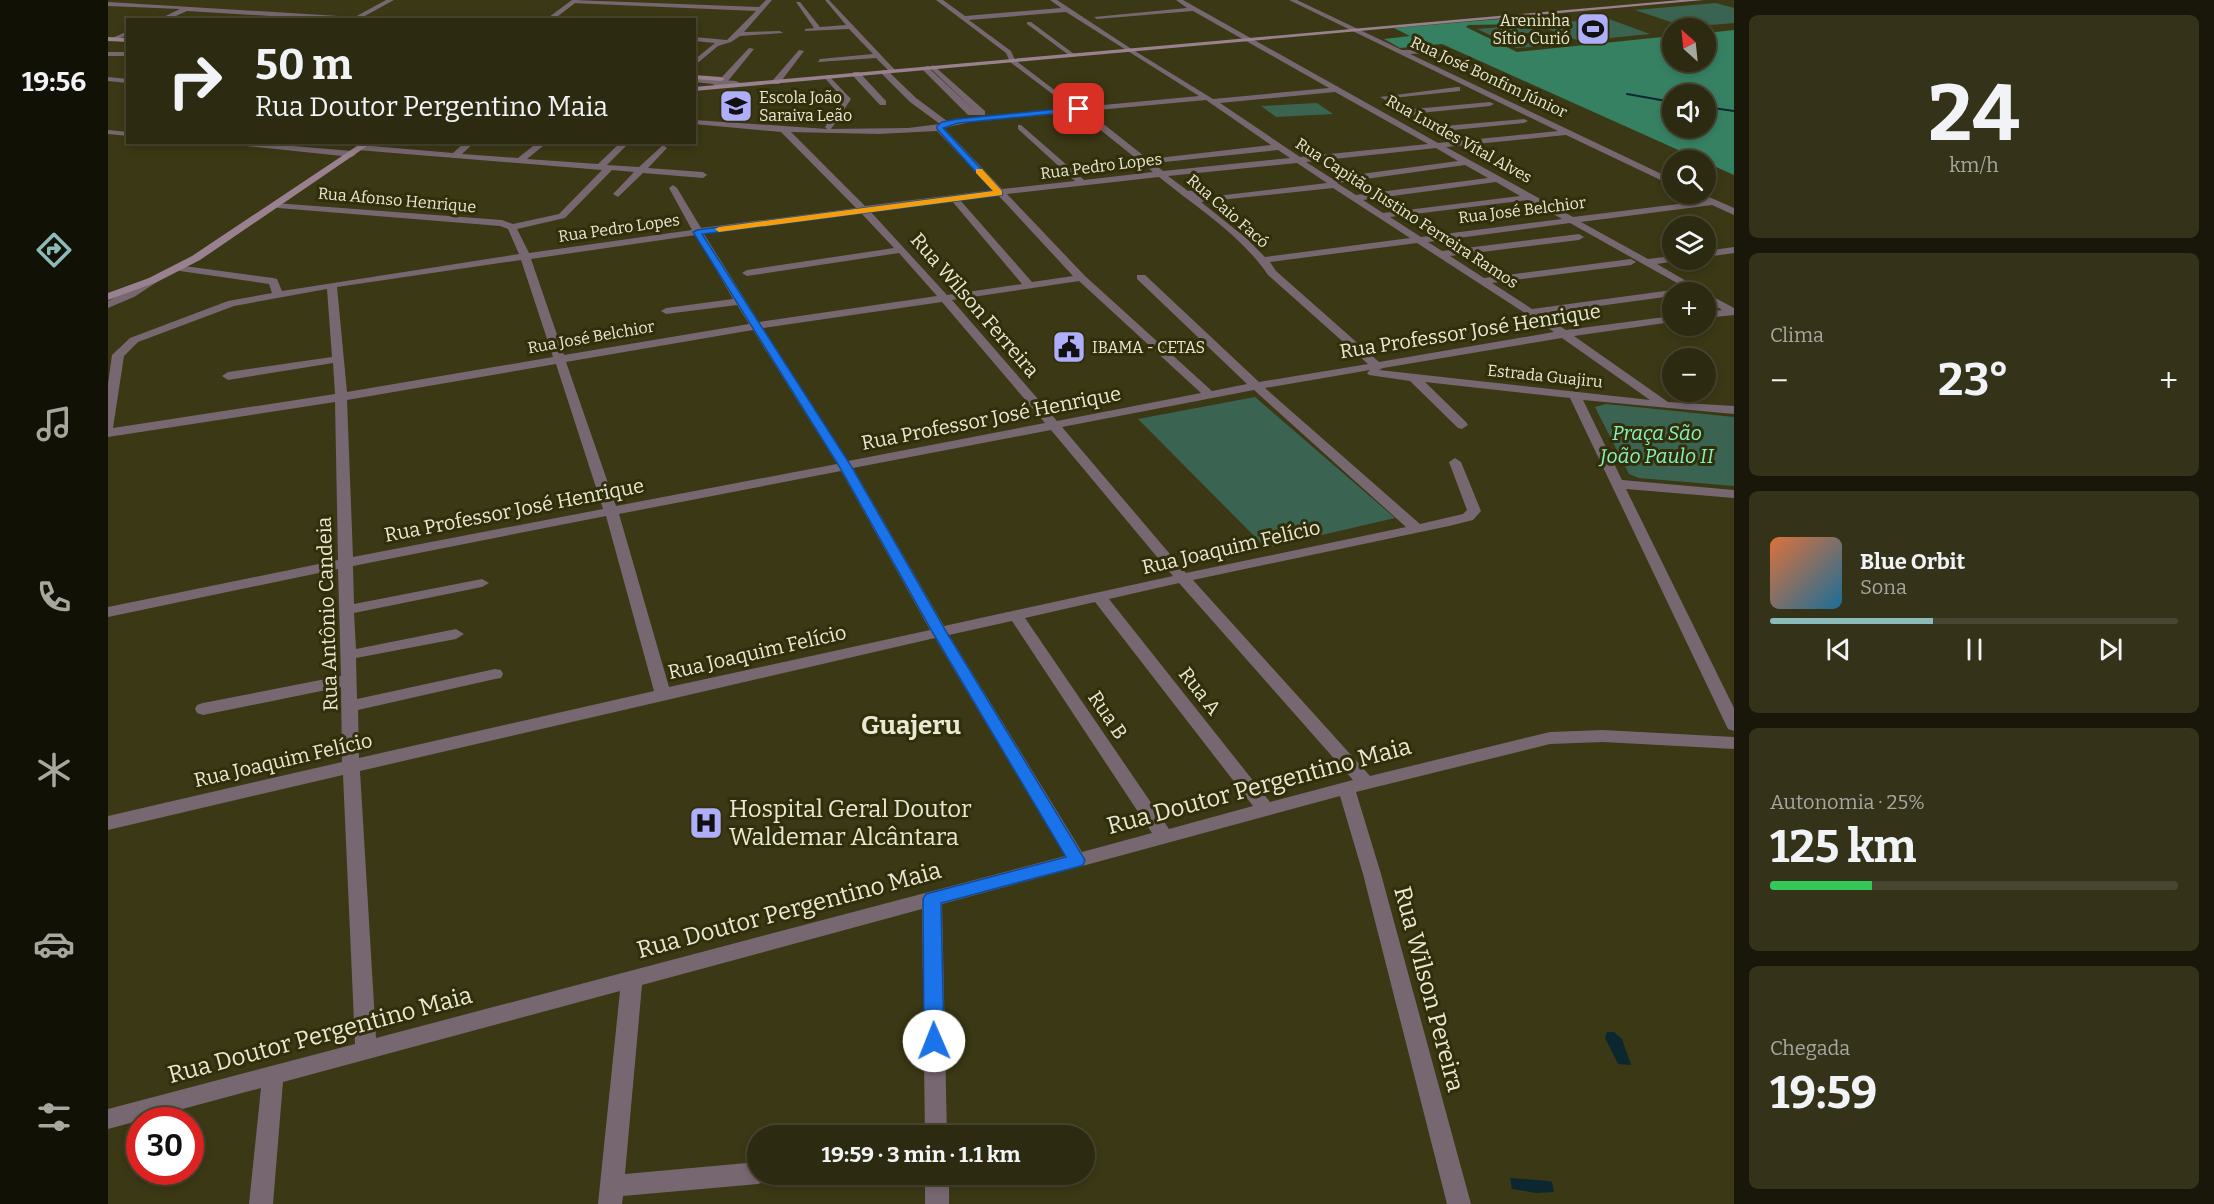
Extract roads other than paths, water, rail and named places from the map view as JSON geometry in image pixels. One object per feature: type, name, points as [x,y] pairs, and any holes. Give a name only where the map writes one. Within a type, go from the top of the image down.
[{"type":"main road","points":[[696,79],[774,82],[888,71],[934,73],[1012,61],[1072,55],[1701,0]]},
{"type":"main road","points":[[110,39],[126,40]]},
{"type":"main road","points":[[696,88],[729,82]]},
{"type":"main road","points":[[108,297],[177,268],[278,205],[366,144]]},
{"type":"street","points":[[165,18],[210,0]]},
{"type":"street","points":[[357,18],[391,0]]},
{"type":"street","points":[[696,62],[716,45],[738,34],[769,0]]},
{"type":"street","name":"Rua Caio Facó","points":[[939,0],[1009,52],[1012,61],[1066,103],[1079,109],[1243,240],[1263,260],[1272,273],[1334,325],[1378,367]]},
{"type":"street","name":"Rua Capitão Justino Ferreira Ramos","points":[[1053,0],[1209,99],[1380,216],[1564,334],[1665,405]]},
{"type":"street","points":[[1180,1],[1194,0]]},
{"type":"street","name":"Rua José Bonfim Júnior","points":[[1292,0],[1662,177]]},
{"type":"street","points":[[551,18],[574,1],[760,9]]},
{"type":"street","points":[[827,1],[878,56],[913,100],[942,126],[999,193],[1081,278],[1210,395]]},
{"type":"street","name":"Rua Lurdes Vítal Alves","points":[[1180,1],[1682,282]]},
{"type":"street","points":[[798,3],[822,33]]},
{"type":"street","points":[[108,4],[333,18]]},
{"type":"street","points":[[1097,17],[1193,9]]},
{"type":"street","points":[[965,18],[1066,10]]},
{"type":"street","points":[[1029,23],[1072,55]]},
{"type":"street","points":[[822,33],[850,27]]},
{"type":"street","points":[[807,30],[822,33],[856,33]]},
{"type":"street","points":[[738,34],[780,33]]},
{"type":"street","points":[[110,39],[126,34]]},
{"type":"street","points":[[696,39],[724,42]]},
{"type":"street","points":[[729,82],[751,50]]},
{"type":"street","points":[[774,82],[801,51]]},
{"type":"street","points":[[1401,52],[1430,51],[1473,70]]},
{"type":"street","points":[[108,54],[126,54]]},
{"type":"street","points":[[820,60],[878,56]]},
{"type":"street","points":[[934,73],[953,86],[982,113],[972,113],[944,87],[934,73]]},
{"type":"street","points":[[856,74],[883,103]]},
{"type":"street","points":[[828,77],[847,99],[829,128]]},
{"type":"street","points":[[108,79],[126,81]]},
{"type":"street","points":[[696,79],[736,83],[696,88]]},
{"type":"street","points":[[944,87],[953,86]]},
{"type":"street","points":[[1440,128],[1383,97],[1457,89]]},
{"type":"street","points":[[696,122],[784,130],[870,133],[1079,109],[1336,90]]},
{"type":"street","points":[[1411,112],[1490,104]]},
{"type":"street","points":[[1412,131],[1524,121]]},
{"type":"street","points":[[1021,127],[1083,184]]},
{"type":"street","name":"Rua Wilson Ferreira","points":[[784,130],[865,210],[944,297],[1356,786]]},
{"type":"street","points":[[108,132],[126,133]]},
{"type":"street","name":"Rua Pedro Lopes","points":[[113,355],[134,339],[232,303],[333,285],[525,256],[954,198],[1162,175],[1302,163],[1567,132]]},
{"type":"street","points":[[244,144],[454,156],[703,175]]},
{"type":"street","points":[[454,156],[469,144]]},
{"type":"street","points":[[519,161],[541,144]]},
{"type":"street","points":[[624,144],[562,216],[512,227],[525,256],[611,511],[663,694]]},
{"type":"street","points":[[1158,161],[1279,147]]},
{"type":"street","points":[[618,194],[663,148]]},
{"type":"street","points":[[1302,163],[1178,180],[1200,199],[1208,200],[1466,162]]},
{"type":"street","points":[[1354,198],[1499,179]]},
{"type":"street","points":[[673,188],[697,232],[845,466],[940,633],[1077,860]]},
{"type":"street","points":[[1380,216],[1531,197]]},
{"type":"street","points":[[954,198],[1030,286]]},
{"type":"street","points":[[1716,203],[1734,212]]},
{"type":"street","name":"Rua José Belchior","points":[[1263,260],[1699,204]]},
{"type":"street","name":"Rua Afonso Henrique","points":[[278,205],[502,223],[512,227]]},
{"type":"street","points":[[1440,254],[1579,237]]},
{"type":"street","points":[[747,273],[902,250]]},
{"type":"street","points":[[1716,253],[1734,250]]},
{"type":"street","points":[[1646,262],[1662,260]]},
{"type":"street","points":[[1483,281],[1630,262]]},
{"type":"street","points":[[177,268],[273,281],[278,294]]},
{"type":"street","points":[[1141,277],[1256,386],[1416,528]]},
{"type":"street","name":"Rua José Belchior","points":[[108,433],[341,397],[757,326],[1081,278]]},
{"type":"street","points":[[108,305],[130,295],[153,280]]},
{"type":"street","name":"Rua Antônio Candeia","points":[[333,285],[341,397],[351,766],[366,1049]]},
{"type":"street","points":[[1530,312],[1662,294]]},
{"type":"street","points":[[666,311],[741,301]]},
{"type":"street","points":[[1716,301],[1734,311]]},
{"type":"street","points":[[1716,314],[1734,311]]},
{"type":"street","name":"Rua Professor José Henrique","points":[[108,612],[345,562],[1256,386],[1564,334],[1662,320]]},
{"type":"street","points":[[108,427],[113,355]]},
{"type":"street","points":[[228,376],[339,359]]},
{"type":"street","name":"Estrada Guajiru","points":[[1353,371],[1575,396],[1734,410]]},
{"type":"street","points":[[1414,378],[1462,425]]},
{"type":"street","points":[[1575,396],[1729,701],[1734,726]]},
{"type":"street","name":"Rua Joaquim Felício","points":[[108,823],[663,694],[1468,517],[1474,511],[1455,462]]},
{"type":"street","points":[[1620,484],[1734,494]]},
{"type":"street","points":[[348,610],[482,583]]},
{"type":"street","name":"Rua A","points":[[1100,598],[1266,810]]},
{"type":"street","name":"Rua B","points":[[1016,616],[1165,838]]},
{"type":"street","points":[[348,655],[456,634]]},
{"type":"street","points":[[351,706],[495,674]]},
{"type":"street","points":[[203,710],[349,680]]},
{"type":"street","name":"Rua Doutor Pergentino Maia","points":[[108,1119],[1356,786],[1550,738],[1604,736],[1734,742]]},
{"type":"street","name":"Rua Wilson Pereira","points":[[1356,786],[1372,874],[1459,1204]]},
{"type":"street","points":[[932,899],[936,1125]]},
{"type":"street","points":[[632,978],[611,1195],[747,1175]]},
{"type":"street","points":[[261,1204],[273,1074]]},
{"type":"street","points":[[937,1185],[937,1204]]},
{"type":"water","points":[[1607,1032],[1614,1032],[1622,1039],[1631,1065],[1618,1064],[1605,1038]]},
{"type":"water","points":[[1510,1178],[1549,1181],[1552,1182],[1554,1192],[1536,1193],[1512,1189]]},
{"type":"waterway","points":[[1627,94],[1662,100]]},
{"type":"waterway","points":[[1716,108],[1734,111]]},
{"type":"place","name":"Areninha Sítio Curió","points":[[1593,29]]},
{"type":"place","name":"Escola João Saraiva Leão","points":[[736,106]]},
{"type":"place","name":"IBAMA - CETAS","points":[[1069,347]]},
{"type":"place","name":"Hospital Geral Doutor Waldemar Alcântara","points":[[706,823]]},
{"type":"district","name":"Guajeru","points":[[911,725]]},
{"type":"park label","name":"Praça São João Paulo II","points":[[1657,444]]}]
